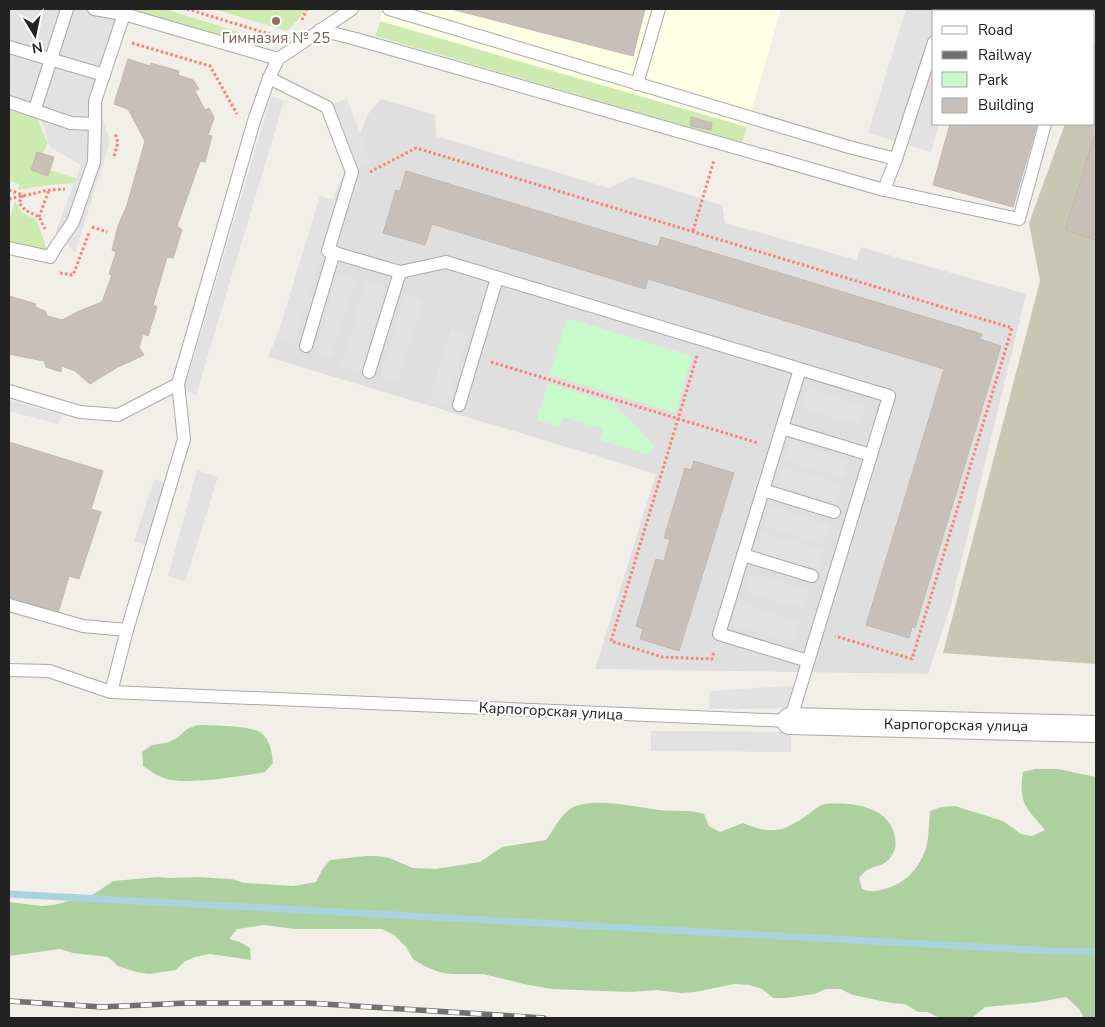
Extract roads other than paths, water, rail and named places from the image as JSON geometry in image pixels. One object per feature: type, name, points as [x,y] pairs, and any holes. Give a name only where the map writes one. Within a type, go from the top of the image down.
[{"type":"street","name":"Карпогорская улица","points":[[790,721],[1096,729]]},
{"type":"lane","points":[[35,110],[67,9]]},
{"type":"lane","points":[[94,9],[124,14],[278,59]]},
{"type":"lane","points":[[111,692],[127,630],[184,439],[178,384],[254,121],[269,78],[278,59],[352,9]]},
{"type":"lane","points":[[389,9],[408,11],[637,84],[896,160]]},
{"type":"lane","points":[[637,84],[659,9]]},
{"type":"lane","points":[[9,248],[50,257],[54,248],[73,222],[94,162],[95,101],[124,14]]},
{"type":"lane","points":[[320,30],[884,190],[1019,219],[1045,125]]},
{"type":"lane","points":[[9,48],[104,74]]},
{"type":"lane","points":[[884,190],[896,160],[932,48]]},
{"type":"lane","points":[[269,78],[327,107],[352,172],[328,251],[400,272],[446,262],[889,396],[790,721]]},
{"type":"lane","points":[[9,102],[71,123],[95,124]]},
{"type":"lane","points":[[306,346],[334,252]]},
{"type":"lane","points":[[369,372],[400,272]]},
{"type":"lane","points":[[459,405],[497,278]]},
{"type":"lane","points":[[800,369],[719,634],[808,661]]},
{"type":"lane","points":[[9,391],[80,412],[118,415],[178,384]]},
{"type":"lane","points":[[782,428],[871,455]]},
{"type":"lane","points":[[763,490],[834,512]]},
{"type":"lane","points":[[743,555],[812,576]]},
{"type":"lane","points":[[9,605],[83,626],[127,630]]},
{"type":"lane","name":"Карпогорская улица","points":[[9,670],[49,671],[111,692],[790,721]]},
{"type":"waterway","points":[[9,894],[1096,952]]},
{"type":"railway","points":[[9,1001],[102,1007],[187,1003],[307,1003],[544,1018]]},
{"type":"place","name":"Гимназия № 25","points":[[276,21]]}]
